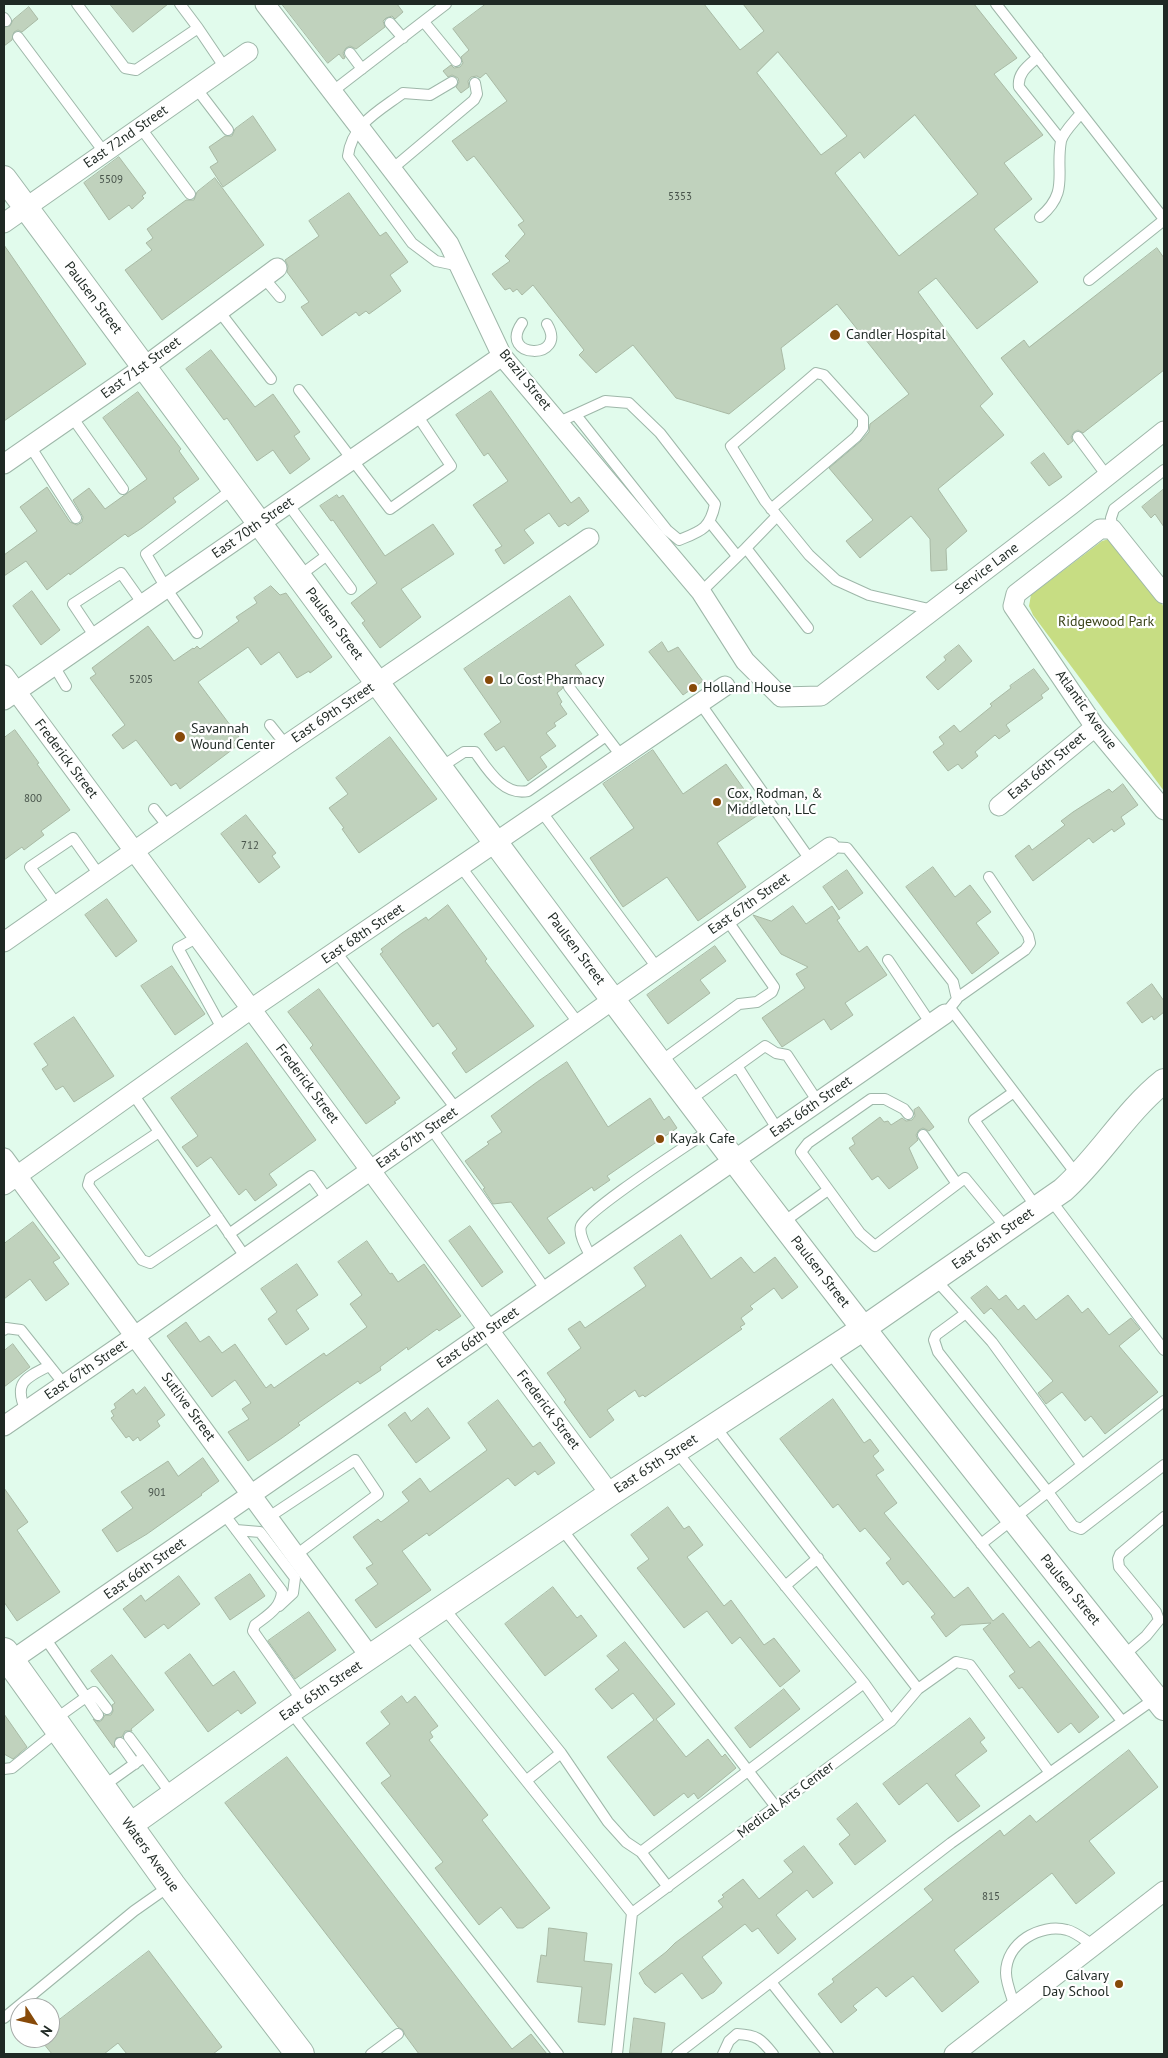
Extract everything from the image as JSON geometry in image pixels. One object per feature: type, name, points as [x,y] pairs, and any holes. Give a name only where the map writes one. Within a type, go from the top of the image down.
[{"type":"main road","name":"Waters Avenue","points":[[11,1666],[57,1725],[172,1885],[300,2054]]},
{"type":"street","name":"Brazil Street","points":[[265,4],[449,244],[502,356],[567,418],[701,592],[745,661],[781,697],[804,696]]},
{"type":"street","name":"East 72nd Street","points":[[4,223],[248,52]]},
{"type":"street","name":"Paulsen Street","points":[[4,178],[497,843],[782,1223],[1123,1656],[1162,1699]]},
{"type":"street","name":"East 71st Street","points":[[4,464],[144,367],[271,273]]},
{"type":"street","name":"East 70th Street","points":[[10,696],[502,356]]},
{"type":"street","name":"Service Lane","points":[[804,696],[821,696],[1164,431]]},
{"type":"street","points":[[1112,528],[1164,594]]},
{"type":"street","name":"Atlantic Avenue","points":[[1112,528],[1100,529],[1016,594],[1014,606],[1095,727],[1164,810]]},
{"type":"street","name":"East 69th Street","points":[[4,942],[286,745],[590,538]]},
{"type":"street","name":"Frederick Street","points":[[4,675],[10,696],[135,852],[610,1494]]},
{"type":"street","name":"East 68th Street","points":[[10,1181],[251,1009],[725,686]]},
{"type":"street","name":"East 66th Street","points":[[999,806],[1095,727]]},
{"type":"street","name":"East 67th Street","points":[[4,1426],[830,847]]},
{"type":"street","name":"East 66th Street","points":[[11,1666],[45,1638],[942,1016]]},
{"type":"street","name":"East 65th Street","points":[[129,1826],[407,1632],[610,1494],[864,1328],[1043,1204],[1078,1176],[1134,1110],[1164,1081]]},
{"type":"street","name":"Sutlive Street","points":[[4,1158],[10,1181],[135,1336],[371,1658]]},
{"type":"street","points":[[954,2054],[1164,1891]]},
{"type":"lane","points":[[77,4],[125,68],[136,70],[198,28]]},
{"type":"lane","points":[[180,4],[225,68]]},
{"type":"lane","points":[[996,4],[1164,219],[1089,280]]},
{"type":"lane","points":[[333,91],[424,22],[441,5]]},
{"type":"lane","points":[[424,22],[456,61]]},
{"type":"lane","points":[[390,23],[403,38]]},
{"type":"lane","points":[[18,37],[104,152]]},
{"type":"lane","points":[[350,54],[362,69]]},
{"type":"lane","points":[[1038,57],[1024,70],[1018,80],[1019,86],[1061,140]]},
{"type":"lane","points":[[452,82],[430,96],[403,94],[360,126],[350,142],[348,156],[412,244],[436,261],[460,266]]},
{"type":"lane","points":[[392,169],[474,100],[477,94],[475,83]]},
{"type":"lane","points":[[196,88],[228,130]]},
{"type":"lane","points":[[1040,217],[1056,200],[1060,186],[1061,140],[1081,113]]},
{"type":"lane","points":[[140,127],[190,194]]},
{"type":"lane","points":[[271,273],[280,297]]},
{"type":"lane","points":[[220,311],[271,379]]},
{"type":"lane","points":[[522,323],[518,333],[520,344],[528,351],[539,352],[544,349],[550,340],[550,329],[547,324]]},
{"type":"lane","points":[[502,356],[520,344]]},
{"type":"lane","points":[[701,592],[746,548],[774,512],[856,438],[863,428],[863,418],[824,375],[816,374],[731,446],[774,512],[809,555],[836,580],[869,595],[933,610]]},
{"type":"lane","points":[[299,390],[390,509],[451,466],[417,415]]},
{"type":"lane","points":[[606,401],[629,402],[660,433],[715,504],[712,518],[702,530],[679,540],[667,530],[567,418],[606,401]]},
{"type":"lane","points":[[72,417],[123,489]]},
{"type":"lane","points":[[1078,437],[1107,476]]},
{"type":"lane","points":[[30,446],[76,518]]},
{"type":"lane","points":[[1112,528],[1110,518],[1114,509],[1164,470]]},
{"type":"lane","points":[[197,633],[166,588],[146,554],[234,488]]},
{"type":"lane","points":[[288,504],[351,590]]},
{"type":"lane","points":[[709,521],[737,556]]},
{"type":"lane","points":[[746,548],[808,628]]},
{"type":"lane","points":[[299,576],[326,556]]},
{"type":"lane","points":[[95,637],[73,604],[121,573],[144,604]]},
{"type":"lane","points":[[54,666],[66,686]]},
{"type":"lane","points":[[569,687],[622,757]]},
{"type":"lane","points":[[700,703],[811,861]]},
{"type":"lane","points":[[270,725],[286,745]]},
{"type":"lane","points":[[441,767],[464,752],[475,752],[485,767],[507,789],[518,793],[528,791],[606,736]]},
{"type":"lane","points":[[154,809],[169,828]]},
{"type":"lane","points":[[541,812],[658,968]]},
{"type":"lane","points":[[57,905],[30,867],[65,842],[72,838],[100,876]]},
{"type":"lane","points":[[830,847],[847,848],[953,982],[957,998]]},
{"type":"lane","points":[[461,867],[579,1024]]},
{"type":"lane","points":[[942,1016],[957,998],[1025,950],[1030,943],[1028,935],[989,877]]},
{"type":"lane","points":[[661,1061],[739,1004],[757,1002],[772,992],[774,987],[727,920]]},
{"type":"lane","points":[[198,937],[178,948],[223,1030]]},
{"type":"lane","points":[[336,952],[457,1110]]},
{"type":"lane","points":[[888,960],[1014,1092],[1078,1176]]},
{"type":"lane","points":[[690,1100],[765,1046],[776,1053],[787,1055],[818,1102]]},
{"type":"lane","points":[[734,1069],[739,1070],[778,1130]]},
{"type":"lane","points":[[1014,1092],[974,1120],[1164,1350]]},
{"type":"lane","points":[[133,1094],[246,1258]]},
{"type":"lane","points":[[908,1114],[904,1109],[885,1099],[871,1099],[808,1143],[800,1152],[860,1233],[874,1246],[965,1178],[1007,1228]]},
{"type":"lane","points":[[431,1128],[546,1290]]},
{"type":"lane","points":[[592,1259],[581,1234],[581,1227],[587,1218],[620,1192],[711,1129]]},
{"type":"lane","points":[[159,1132],[90,1178],[88,1185],[142,1260],[150,1263],[218,1217]]},
{"type":"lane","points":[[923,1135],[957,1184]]},
{"type":"lane","points":[[229,1234],[311,1176],[328,1200]]},
{"type":"lane","points":[[782,1223],[828,1190]]},
{"type":"lane","points":[[935,1279],[992,1342],[1082,1465]]},
{"type":"lane","points":[[966,1313],[936,1335],[934,1340],[938,1352],[1048,1492],[1072,1526],[1081,1529],[1164,1465]]},
{"type":"lane","points":[[4,1330],[6,1328],[20,1330],[64,1384]]},
{"type":"lane","points":[[828,1351],[1122,1721]]},
{"type":"lane","points":[[26,1411],[20,1397],[20,1388],[35,1373],[49,1366]]},
{"type":"lane","points":[[981,1544],[1164,1401]]},
{"type":"lane","points":[[714,1425],[918,1689]]},
{"type":"lane","points":[[676,1451],[864,1683],[891,1721]]},
{"type":"lane","points":[[269,1517],[354,1460],[378,1494],[296,1555]]},
{"type":"lane","points":[[224,1514],[282,1591],[281,1600],[273,1611]]},
{"type":"lane","points":[[1123,1656],[1146,1636],[1159,1620],[1156,1612],[1119,1567],[1118,1559],[1120,1554],[1164,1517]]},
{"type":"lane","points":[[561,1528],[776,1807]]},
{"type":"lane","points":[[236,1530],[260,1532],[295,1578],[293,1593],[255,1625],[253,1631],[297,1707],[558,2054]]},
{"type":"lane","points":[[785,1586],[818,1558]]},
{"type":"lane","points":[[444,1607],[561,1753],[608,1822],[626,1842],[641,1852],[668,1887]]},
{"type":"lane","points":[[407,1632],[632,1912],[617,2054]]},
{"type":"lane","points":[[45,1638],[86,1697],[103,1712]]},
{"type":"lane","name":"Medical Arts Center","points":[[632,1912],[891,1721],[918,1689],[956,1662],[970,1664],[1050,1773]]},
{"type":"lane","points":[[641,1852],[864,1683]]},
{"type":"lane","points":[[4,1769],[12,1768],[86,1697]]},
{"type":"lane","points":[[677,2054],[951,1843],[1122,1721],[1162,1699]]},
{"type":"lane","points":[[129,1736],[140,1760]]},
{"type":"lane","points":[[120,1743],[140,1760],[172,1795]]},
{"type":"lane","points":[[527,1780],[561,1753]]},
{"type":"lane","points":[[102,1788],[140,1760]]},
{"type":"lane","points":[[4,2018],[134,1911],[172,1885]]},
{"type":"lane","points":[[1015,2007],[1006,1973],[1011,1953],[1030,1934],[1050,1928],[1069,1930],[1094,1946]]},
{"type":"lane","points":[[771,1982],[828,2054]]},
{"type":"lane","points":[[371,2054],[398,2034]]},
{"type":"lane","points":[[723,2054],[729,2041],[737,2034],[751,2035],[762,2041],[773,2054]]},
{"type":"green space","name":"Ridgewood Park","points":[[1109,539],[1116,544],[1164,607],[1164,791],[1033,615],[1029,606],[1031,595],[1102,541]]},
{"type":"building","points":[[110,4],[168,4],[133,32]]},
{"type":"building","points":[[282,4],[397,4],[403,12],[395,19],[392,16],[386,18],[383,21],[385,27],[356,49],[350,46],[346,48],[343,53],[345,58],[343,59],[339,54],[328,63]]},
{"type":"building","points":[[486,4],[704,4],[740,50],[764,31],[743,4],[974,4],[1017,58],[994,74],[1043,135],[1004,163],[1032,199],[994,229],[1038,282],[977,329],[936,278],[918,292],[993,394],[980,406],[1004,435],[938,489],[967,531],[946,549],[947,570],[931,571],[930,539],[911,516],[860,558],[846,541],[873,520],[829,468],[861,441],[869,432],[870,424],[909,394],[837,304],[781,348],[785,369],[729,414],[676,398],[633,345],[596,373],[579,355],[584,350],[533,285],[522,295],[517,289],[513,292],[510,288],[505,290],[492,274],[510,261],[505,256],[525,234],[518,225],[524,221],[474,156],[467,161],[452,141],[507,101],[486,73],[480,78],[477,76],[471,77],[468,81],[469,87],[461,93],[456,87],[459,82],[458,78],[452,75],[448,77],[443,71],[451,65],[454,68],[460,67],[463,63],[461,57],[469,50],[453,29]],"holes":[[[778,52],[847,136],[821,155],[757,73]],[[915,115],[978,194],[899,256],[835,173],[860,152],[864,158]]]},
{"type":"building","points":[[29,7],[38,19],[22,32],[18,30],[14,32],[12,40],[4,46],[4,27],[10,26],[13,20]]},
{"type":"building","points":[[253,116],[276,150],[223,187],[210,167],[218,162],[209,147],[225,136],[232,136],[235,129]]},
{"type":"building","points":[[119,157],[146,193],[142,196],[144,198],[132,209],[129,205],[109,220],[84,183]]},
{"type":"building","points":[[215,178],[264,245],[162,320],[125,270],[152,250],[146,243],[153,238],[147,229],[186,200],[194,200],[197,192]]},
{"type":"building","points":[[349,193],[380,236],[386,232],[408,262],[390,275],[401,291],[369,314],[366,311],[359,316],[356,312],[322,336],[301,307],[309,302],[287,272],[288,266],[285,260],[319,236],[309,221]]},
{"type":"building","points":[[4,245],[86,364],[4,421]]},
{"type":"building","points":[[1157,248],[1164,258],[1164,370],[1083,433],[1078,430],[1074,432],[1071,437],[1073,441],[1068,445],[1001,358],[1024,340],[1029,347]]},
{"type":"building","points":[[211,350],[255,407],[273,394],[300,432],[294,436],[310,459],[290,474],[273,450],[257,461],[227,418],[224,420],[186,369]]},
{"type":"building","points":[[491,391],[571,503],[579,497],[589,511],[568,526],[565,523],[559,527],[549,513],[524,530],[534,543],[504,564],[495,550],[502,546],[473,505],[508,481],[488,453],[484,456],[456,415]]},
{"type":"building","points":[[138,392],[181,449],[179,451],[199,479],[173,498],[176,502],[142,528],[128,537],[125,534],[47,590],[26,561],[4,576],[4,555],[37,531],[20,507],[47,487],[70,522],[77,525],[82,522],[83,517],[73,500],[89,488],[105,509],[147,479],[103,418]]},
{"type":"building","points":[[1044,453],[1062,477],[1049,486],[1031,463]]},
{"type":"building","points":[[1164,489],[1164,527],[1155,514],[1151,518],[1142,507]]},
{"type":"building","points":[[337,495],[339,498],[343,495],[385,556],[433,524],[454,554],[401,589],[421,617],[380,648],[362,623],[365,621],[351,603],[377,583],[333,520],[331,521],[320,506]]},
{"type":"building","points":[[271,586],[280,595],[286,593],[332,657],[310,673],[309,671],[297,678],[279,652],[261,665],[248,647],[198,682],[239,737],[233,742],[237,746],[180,789],[176,783],[171,786],[136,740],[123,749],[112,735],[125,725],[90,678],[96,674],[92,668],[148,626],[174,661],[197,646],[200,649],[239,621],[236,617],[257,603],[254,598]]},
{"type":"building","points":[[32,591],[60,630],[41,645],[13,606]]},
{"type":"building","points":[[570,596],[604,645],[575,665],[582,674],[573,681],[565,681],[562,689],[557,693],[562,702],[560,704],[567,714],[554,723],[556,726],[546,733],[556,746],[540,757],[547,767],[528,781],[504,746],[496,751],[484,734],[501,722],[464,669]]},
{"type":"building","points":[[662,642],[668,652],[678,647],[703,681],[683,695],[649,652]]},
{"type":"building","points":[[959,645],[972,661],[938,690],[926,677],[946,660],[944,657]]},
{"type":"building","points":[[1034,669],[1049,689],[1041,695],[1043,698],[1006,725],[1010,731],[999,739],[995,735],[975,752],[978,756],[962,769],[958,764],[948,771],[933,752],[944,744],[939,737],[954,725],[960,732],[992,706],[990,704],[1011,688],[1010,686]]},
{"type":"building","points":[[15,730],[70,810],[41,831],[44,835],[24,850],[22,847],[4,860],[4,738]]},
{"type":"building","points":[[390,737],[437,799],[359,853],[329,808],[348,794],[336,778]]},
{"type":"building","points":[[653,750],[683,794],[726,764],[761,813],[717,843],[746,887],[698,921],[667,877],[623,907],[590,858],[634,828],[603,784]]},
{"type":"building","points":[[1123,784],[1138,805],[1121,817],[1125,824],[1114,832],[1112,829],[1093,843],[1089,838],[1033,881],[1015,856],[1029,845],[1032,850],[1065,825],[1061,821],[1073,812],[1109,789],[1112,792]]},
{"type":"building","points":[[246,815],[276,853],[272,856],[280,867],[259,883],[221,834]]},
{"type":"building","points":[[933,867],[955,897],[970,885],[991,912],[976,923],[999,953],[972,974],[906,887]]},
{"type":"building","points":[[847,870],[863,893],[839,910],[823,887]]},
{"type":"building","points":[[107,899],[137,941],[116,957],[85,915]]},
{"type":"building","points":[[448,905],[487,959],[485,961],[534,1026],[466,1073],[452,1053],[457,1049],[438,1023],[433,1027],[380,954],[383,952],[381,949],[402,933],[426,917],[428,920]]},
{"type":"building","points":[[793,906],[806,924],[832,906],[840,918],[837,920],[859,952],[867,946],[887,975],[845,1003],[853,1015],[831,1030],[824,1019],[782,1047],[762,1018],[805,988],[796,974],[808,967],[781,954],[753,915],[771,921]]},
{"type":"building","points":[[715,946],[726,961],[700,980],[710,993],[668,1024],[647,995]]},
{"type":"building","points":[[172,966],[205,1014],[175,1035],[141,986]]},
{"type":"building","points":[[1152,984],[1164,1001],[1164,1012],[1154,1020],[1152,1016],[1142,1023],[1127,1003]]},
{"type":"building","points":[[319,989],[400,1098],[394,1102],[396,1103],[366,1124],[310,1048],[313,1045],[288,1012]]},
{"type":"building","points":[[74,1017],[114,1076],[74,1102],[63,1086],[56,1090],[42,1069],[48,1065],[34,1044]]},
{"type":"building","points":[[247,1043],[316,1140],[269,1174],[277,1185],[255,1201],[246,1189],[239,1195],[211,1157],[197,1167],[182,1147],[198,1136],[171,1098]]},
{"type":"building","points":[[567,1062],[608,1127],[650,1098],[664,1120],[669,1116],[677,1128],[607,1176],[610,1180],[594,1191],[592,1187],[547,1218],[565,1243],[549,1254],[511,1202],[493,1204],[483,1189],[485,1188],[465,1161],[502,1132],[491,1116]]},
{"type":"building","points":[[919,1107],[934,1127],[929,1131],[923,1128],[919,1130],[916,1135],[918,1140],[909,1148],[918,1168],[889,1189],[878,1176],[872,1180],[849,1148],[855,1144],[852,1138],[880,1117],[884,1122],[888,1121],[891,1125],[902,1118],[906,1121],[912,1120],[915,1116],[914,1110]]},
{"type":"building","points":[[33,1222],[60,1258],[53,1262],[69,1284],[46,1301],[30,1279],[4,1299],[4,1244]]},
{"type":"building","points":[[470,1226],[503,1272],[482,1287],[449,1241]]},
{"type":"building","points":[[681,1235],[711,1279],[741,1257],[754,1273],[775,1257],[798,1287],[782,1299],[774,1288],[750,1306],[753,1309],[741,1318],[745,1324],[740,1327],[742,1329],[645,1397],[643,1395],[639,1397],[635,1390],[607,1410],[614,1420],[590,1438],[564,1402],[566,1400],[547,1373],[581,1348],[568,1329],[580,1321],[585,1328],[646,1286],[634,1268]]},
{"type":"building","points":[[367,1241],[390,1274],[392,1273],[398,1282],[424,1264],[461,1316],[439,1331],[437,1329],[408,1350],[407,1347],[380,1367],[381,1370],[360,1384],[358,1381],[248,1461],[228,1432],[249,1419],[242,1409],[251,1403],[235,1380],[212,1397],[167,1336],[186,1322],[200,1342],[209,1336],[222,1353],[235,1344],[266,1388],[271,1384],[274,1388],[324,1353],[326,1356],[367,1327],[350,1304],[362,1295],[338,1262]]},
{"type":"building","points":[[297,1264],[318,1295],[296,1310],[309,1329],[286,1345],[268,1319],[277,1312],[261,1289]]},
{"type":"building","points":[[987,1286],[999,1300],[1006,1295],[1018,1310],[1024,1305],[1036,1320],[1068,1295],[1082,1313],[1088,1308],[1109,1335],[1131,1318],[1140,1329],[1119,1346],[1158,1392],[1105,1434],[1091,1416],[1085,1421],[1062,1392],[1046,1404],[1038,1393],[1053,1381],[991,1308],[984,1314],[971,1298]]},
{"type":"building","points":[[13,1344],[30,1367],[4,1387],[4,1351]]},
{"type":"building","points":[[145,1387],[165,1415],[157,1421],[160,1426],[140,1441],[138,1437],[133,1441],[129,1436],[126,1438],[111,1418],[114,1416],[111,1411],[116,1408],[114,1404],[133,1389],[136,1394]]},
{"type":"building","points":[[833,1399],[864,1443],[870,1439],[879,1451],[873,1456],[884,1470],[876,1475],[897,1503],[884,1513],[954,1598],[968,1587],[993,1621],[1003,1613],[1030,1648],[1039,1641],[1099,1717],[1079,1733],[1071,1723],[1058,1733],[1022,1687],[1019,1689],[1009,1676],[1015,1672],[983,1629],[991,1623],[961,1625],[946,1637],[931,1617],[935,1614],[908,1581],[903,1585],[886,1563],[891,1559],[865,1528],[860,1532],[838,1504],[833,1508],[780,1439]]},
{"type":"building","points":[[498,1400],[533,1447],[540,1442],[555,1463],[538,1475],[535,1471],[515,1486],[508,1478],[429,1536],[427,1533],[402,1551],[431,1590],[376,1628],[355,1600],[378,1584],[366,1568],[373,1564],[353,1537],[378,1519],[381,1522],[409,1501],[402,1492],[420,1478],[430,1492],[487,1450],[468,1423]]},
{"type":"building","points":[[428,1408],[450,1438],[416,1463],[388,1425],[405,1412],[411,1421]]},
{"type":"building","points":[[203,1458],[219,1481],[147,1534],[117,1552],[102,1530],[133,1508],[121,1492],[168,1461],[178,1476]]},
{"type":"building","points":[[4,1488],[28,1522],[17,1530],[60,1592],[17,1621],[4,1602]]},
{"type":"building","points":[[668,1507],[684,1529],[689,1526],[703,1545],[687,1557],[724,1606],[731,1600],[764,1645],[774,1638],[800,1671],[780,1687],[740,1637],[732,1644],[707,1611],[684,1628],[637,1568],[649,1559],[631,1535]]},
{"type":"building","points":[[250,1574],[265,1596],[230,1620],[215,1598]]},
{"type":"building","points":[[179,1576],[200,1604],[168,1629],[164,1624],[145,1638],[123,1609],[141,1595],[145,1601]]},
{"type":"building","points":[[553,1587],[577,1618],[581,1615],[597,1636],[545,1676],[505,1624]]},
{"type":"building","points":[[309,1612],[336,1650],[295,1679],[268,1641]]},
{"type":"building","points":[[625,1642],[675,1704],[656,1719],[686,1757],[708,1739],[722,1757],[725,1754],[736,1768],[698,1799],[694,1793],[688,1798],[684,1793],[654,1816],[607,1757],[654,1720],[633,1693],[612,1709],[595,1689],[619,1670],[607,1656]]},
{"type":"building","points":[[190,1654],[213,1686],[234,1671],[256,1703],[241,1714],[238,1710],[208,1732],[165,1673]]},
{"type":"building","points":[[112,1655],[154,1710],[131,1729],[132,1731],[125,1731],[122,1737],[116,1738],[114,1748],[93,1719],[99,1722],[105,1715],[111,1715],[113,1711],[112,1705],[115,1703],[91,1671]]},
{"type":"building","points":[[784,1689],[800,1709],[750,1748],[735,1728]]},
{"type":"building","points":[[402,1696],[407,1703],[415,1696],[438,1726],[430,1732],[433,1737],[429,1740],[488,1815],[482,1820],[550,1908],[523,1928],[517,1928],[501,1907],[479,1925],[435,1868],[443,1862],[381,1783],[391,1776],[366,1743],[390,1724],[381,1712]]},
{"type":"building","points":[[4,1714],[27,1747],[13,1759],[4,1754]]},
{"type":"building","points":[[970,1718],[985,1738],[980,1742],[987,1751],[955,1775],[980,1806],[958,1822],[927,1783],[899,1805],[883,1784]]},
{"type":"building","points":[[1129,1750],[1158,1787],[1089,1841],[1115,1873],[1076,1904],[1052,1873],[954,1950],[979,1982],[942,2012],[913,1976],[886,1997],[877,1987],[853,2006],[857,2010],[841,2023],[818,1994],[834,1982],[832,1979],[933,1900],[924,1889],[1000,1830],[1004,1836],[1030,1815],[1036,1822]]},
{"type":"building","points":[[287,1757],[512,2049],[531,2034],[547,2054],[419,2054],[403,2030],[398,2027],[225,1803]]},
{"type":"building","points":[[857,1803],[886,1841],[855,1865],[839,1844],[850,1835],[837,1819]]},
{"type":"building","points":[[804,1846],[833,1883],[813,1898],[807,1890],[776,1915],[796,1939],[778,1954],[758,1928],[752,1932],[745,1924],[702,1957],[722,1983],[714,1992],[702,1999],[682,1973],[655,1993],[645,1984],[639,1973],[723,1907],[718,1901],[724,1897],[722,1895],[743,1879],[759,1899],[793,1872],[784,1861]]},
{"type":"building","points":[[549,1928],[587,1933],[584,1961],[612,1964],[605,2025],[578,2022],[582,1987],[537,1982],[541,1955],[546,1956]]},
{"type":"building","points":[[149,1951],[222,2047],[213,2054],[127,2054],[118,2043],[104,2054],[52,2054],[47,2048],[60,2048],[60,2019]]},
{"type":"building","points":[[634,2018],[665,2023],[661,2054],[630,2053]]},
{"type":"place","name":"Candler Hospital","points":[[835,335]]},
{"type":"place","name":"Lo Cost Pharmacy","points":[[489,680]]},
{"type":"place","name":"Holland House","points":[[693,688]]},
{"type":"place","name":"Savannah Wound Center","points":[[180,737]]},
{"type":"place","name":"Cox, Rodman, & Middleton, LLC","points":[[717,802]]},
{"type":"place","name":"Kayak Cafe","points":[[660,1139]]},
{"type":"place","name":"Calvary Day School","points":[[1119,1984]]}]
